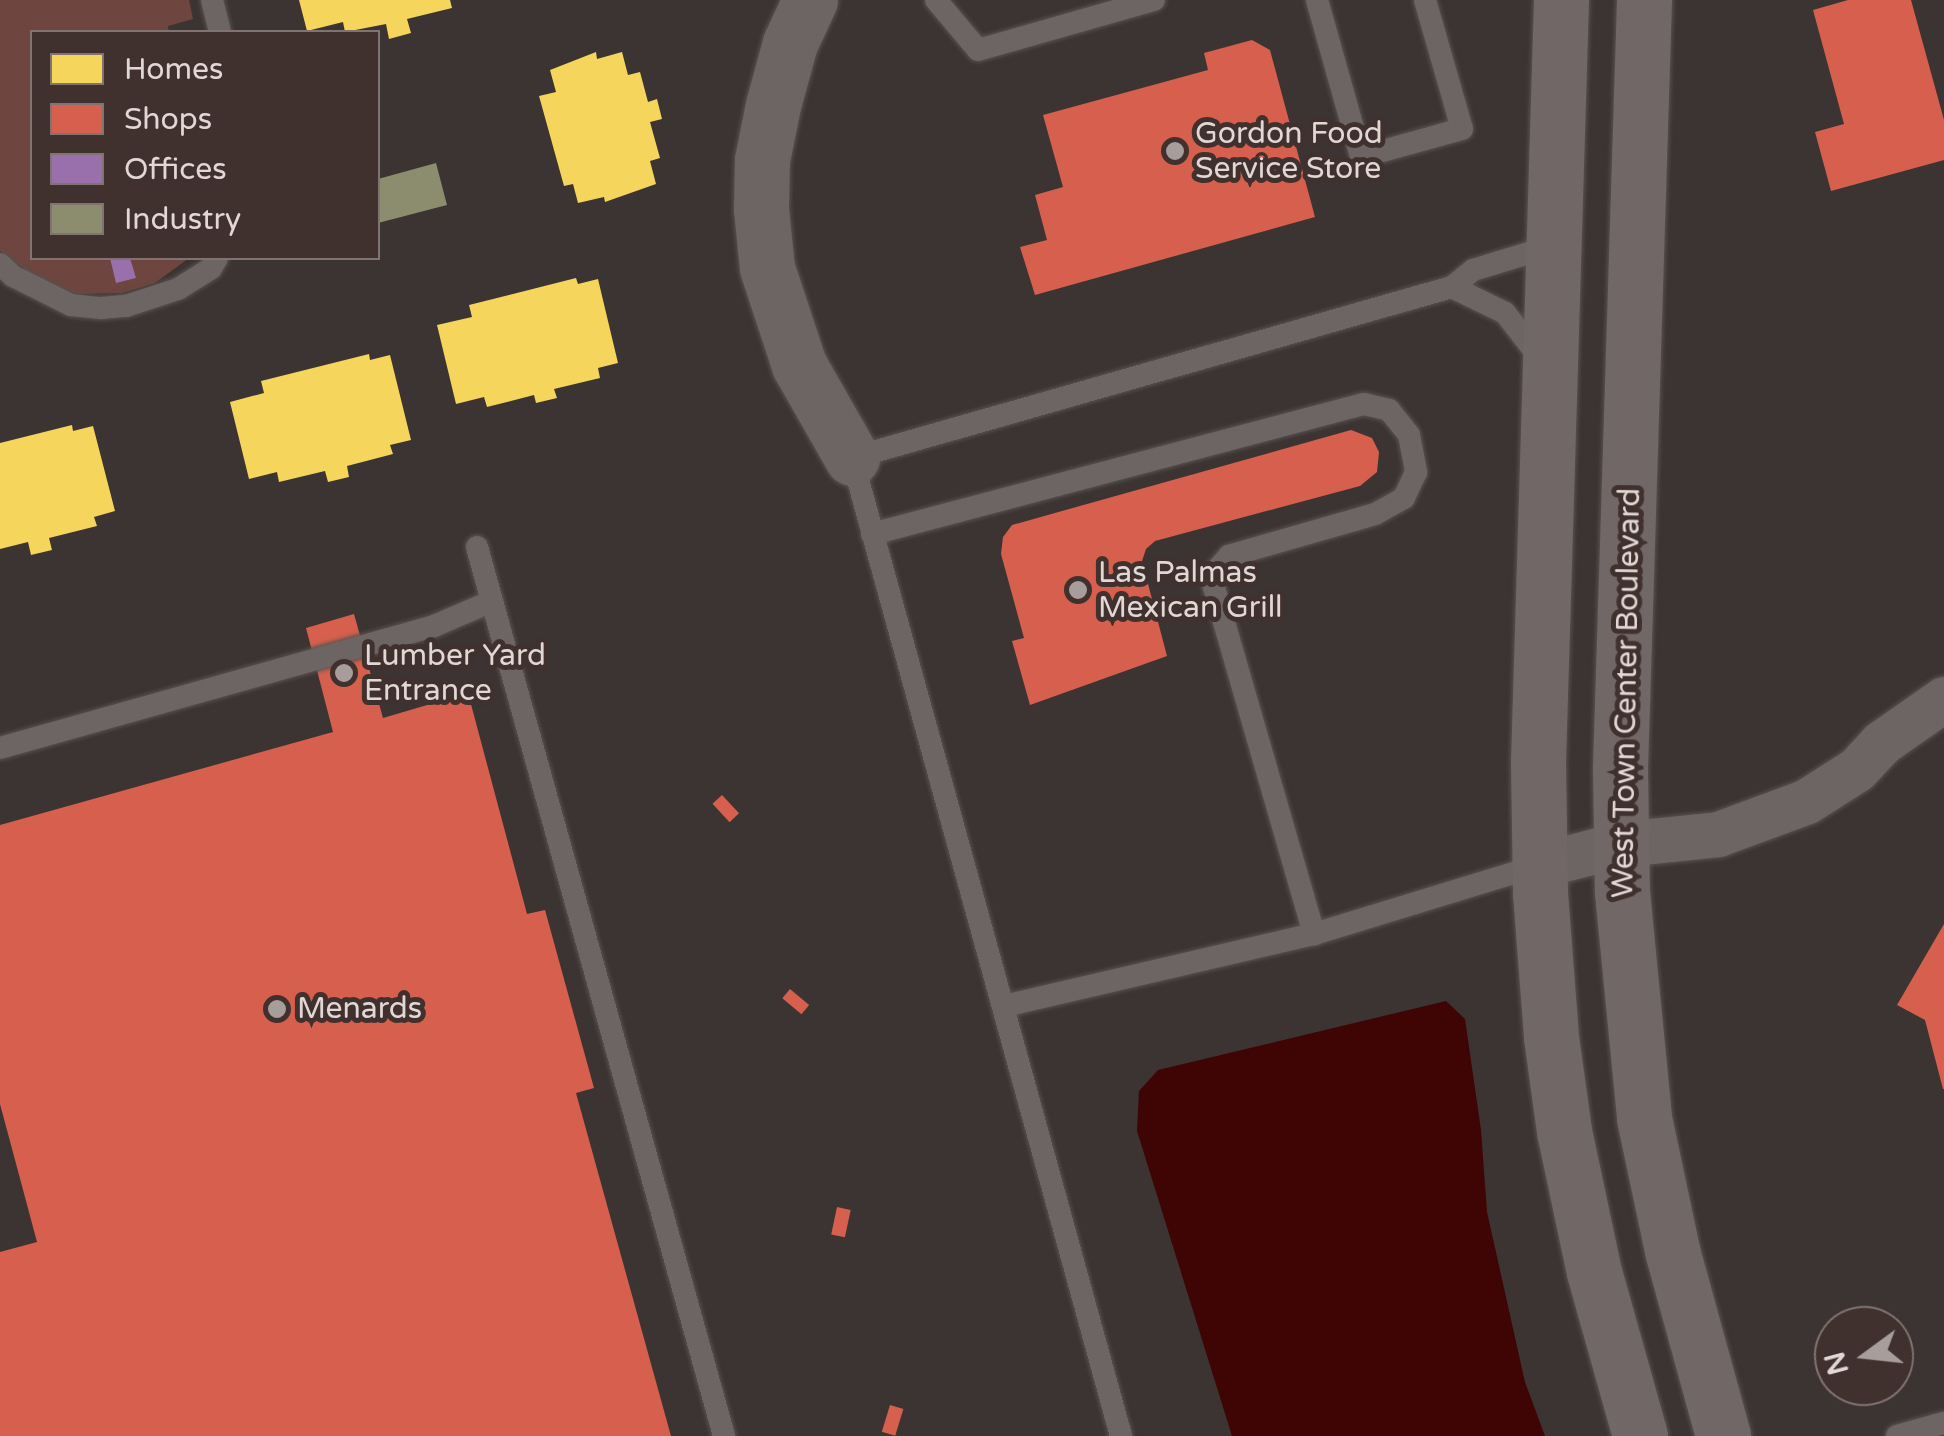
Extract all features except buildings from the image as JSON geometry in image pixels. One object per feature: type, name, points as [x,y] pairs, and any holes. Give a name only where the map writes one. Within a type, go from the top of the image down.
[{"type":"main road","points":[[1562,0],[1538,764],[1540,865],[1551,1037],[1564,1131],[1594,1272],[1640,1436]]},
{"type":"main road","name":"West Town Center Boulevard","points":[[1644,0],[1620,768],[1632,1030],[1644,1118],[1673,1254],[1723,1436]]},
{"type":"street","points":[[810,0],[790,43],[773,105],[762,160],[761,209],[767,268],[799,365],[852,458]]},
{"type":"street","points":[[1540,865],[1622,844],[1718,834],[1808,801],[1857,770],[1881,742],[1944,699]]},
{"type":"lane","points":[[212,0],[220,30]]},
{"type":"lane","points":[[936,0],[978,50],[1154,0]]},
{"type":"lane","points":[[1316,0],[1361,158],[1462,129],[1425,0]]},
{"type":"lane","points":[[1122,1436],[852,458],[1452,287],[1473,270],[1554,245]]},
{"type":"lane","points":[[0,264],[27,284],[71,305],[100,308],[126,306],[178,289],[211,268],[216,260]]},
{"type":"lane","points":[[1452,287],[1518,324],[1552,377]]},
{"type":"lane","points":[[872,534],[1364,404],[1389,410],[1408,435],[1416,472],[1404,498],[1375,514],[1229,556],[1210,577],[1314,934]]},
{"type":"lane","points":[[478,547],[724,1436]]},
{"type":"lane","points":[[0,748],[434,626],[492,602]]},
{"type":"lane","points":[[1004,1006],[1314,934],[1540,865]]},
{"type":"lane","points":[[1897,1436],[1944,1423]]},
{"type":"shaded area","points":[[0,0],[189,0],[193,19],[168,26],[169,30],[30,30],[30,260],[186,260],[155,283],[122,293],[76,294],[46,285],[0,251]]},
{"type":"shaded area","points":[[1446,1001],[1465,1019],[1481,1130],[1487,1212],[1525,1382],[1545,1436],[1232,1436],[1137,1131],[1139,1091],[1158,1070]]},
{"type":"place","name":"Gordon Food Service Store","points":[[1175,151]]},
{"type":"place","name":"Las Palmas Mexican Grill","points":[[1078,590]]},
{"type":"place","name":"Lumber Yard Entrance","points":[[344,673]]},
{"type":"place","name":"Menards","points":[[277,1009]]}]
